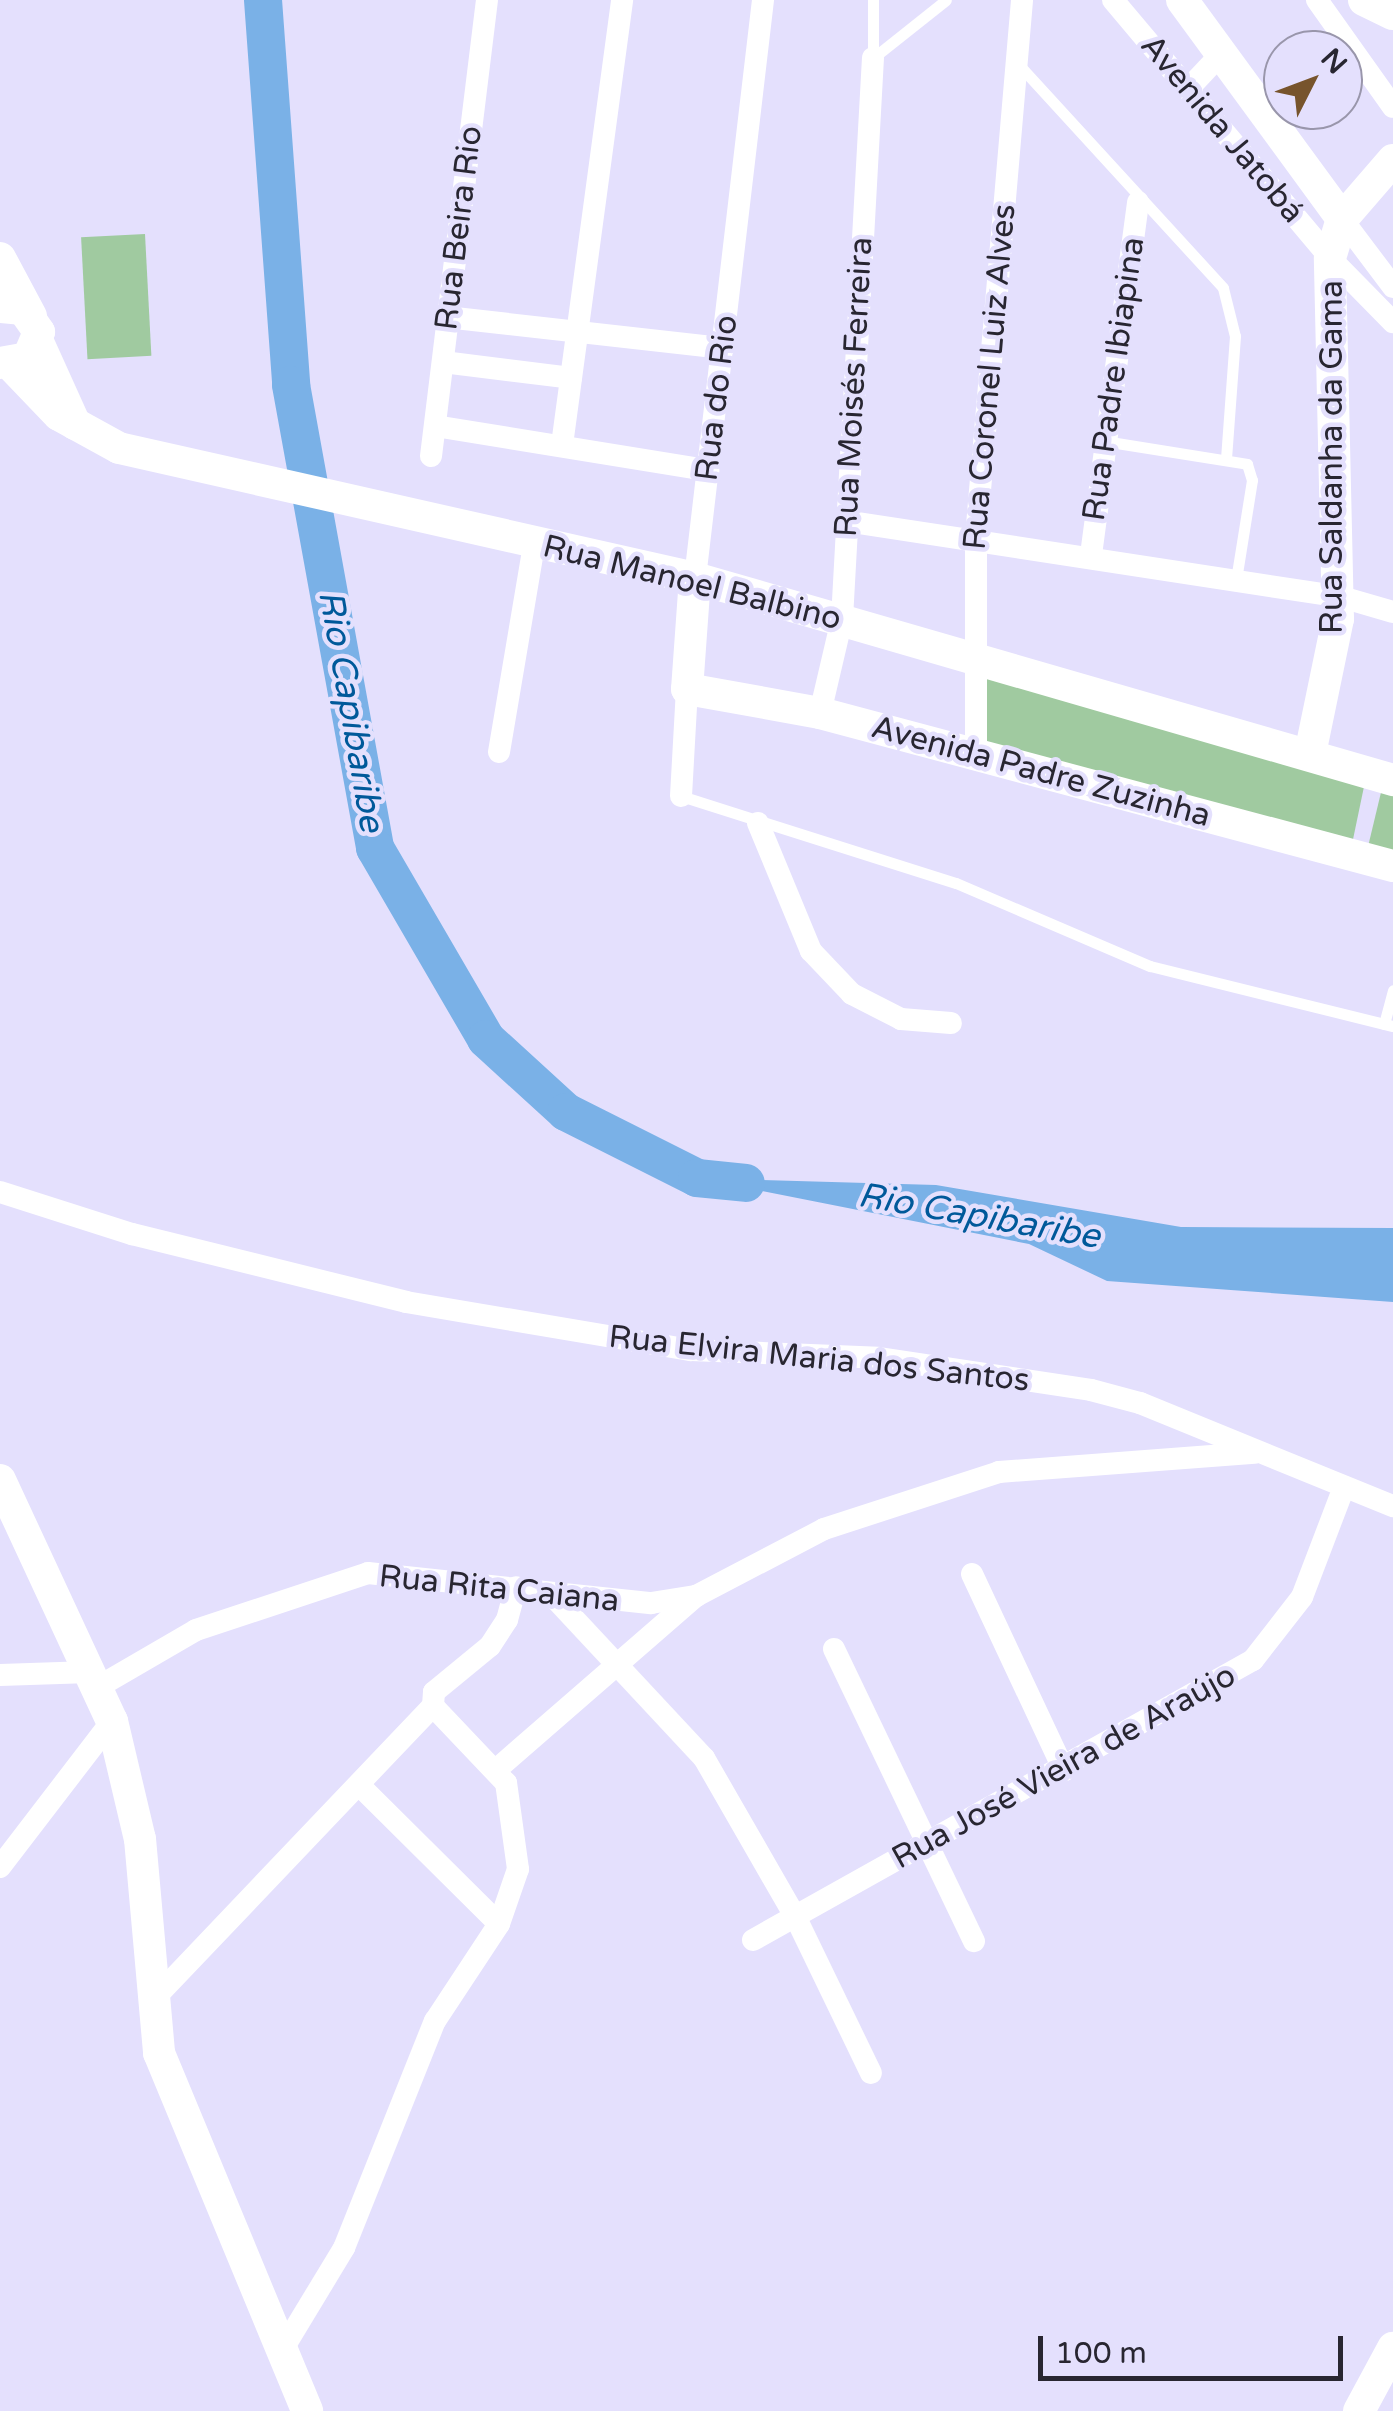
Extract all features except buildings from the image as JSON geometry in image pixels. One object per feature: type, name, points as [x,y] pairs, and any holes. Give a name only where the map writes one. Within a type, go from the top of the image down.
[{"type":"street","name":"Rua Beira Rio","points":[[431,456],[488,0]]},
{"type":"street","points":[[562,445],[622,0]]},
{"type":"street","name":"Rua do Rio","points":[[681,796],[695,578],[763,0]]},
{"type":"street","name":"Rua Coronel Luiz Alves","points":[[976,755],[976,538],[1022,0]]},
{"type":"street","name":"Avenida Jatobá","points":[[1113,0],[1330,258],[1393,322]]},
{"type":"street","name":"Avenida Jatobá","points":[[1182,0],[1342,219]]},
{"type":"street","points":[[1317,0],[1393,107]]},
{"type":"street","points":[[1364,0],[1393,14]]},
{"type":"street","points":[[1190,88],[1221,54]]},
{"type":"street","name":"Rua Moisés Ferreira","points":[[820,714],[842,619],[873,58]]},
{"type":"street","points":[[1393,160],[1342,219],[1393,287]]},
{"type":"street","name":"Rua Padre Ibiapina","points":[[1091,555],[1138,202]]},
{"type":"street","name":"Rua Saldanha da Gama","points":[[1310,754],[1338,596],[1330,258],[1342,219]]},
{"type":"street","points":[[0,258],[23,322],[75,424]]},
{"type":"street","points":[[446,317],[722,348]]},
{"type":"street","points":[[5,364],[28,358],[23,322]]},
{"type":"street","points":[[443,362],[571,378]]},
{"type":"street","name":"Rua Manoel Balbino","points":[[5,364],[42,401],[119,448],[695,578],[1393,780]]},
{"type":"street","points":[[435,426],[708,470]]},
{"type":"street","points":[[846,521],[1091,555],[1338,596],[1393,612]]},
{"type":"street","points":[[498,752],[534,544]]},
{"type":"street","name":"Avenida Padre Zuzinha","points":[[686,688],[820,714],[1393,866]]},
{"type":"street","points":[[758,823],[811,951],[852,994],[902,1019],[950,1023]]},
{"type":"street","name":"Rua Elvira Maria dos Santos","points":[[0,1192],[132,1234],[406,1302],[691,1350],[878,1358],[1091,1390],[1140,1403],[1393,1506]]},
{"type":"street","name":"Rua Rita Caiana","points":[[94,1680],[196,1630],[332,1582],[400,1572],[625,1603],[696,1596],[841,1522],[1000,1472],[1258,1453]]},
{"type":"street","points":[[0,1480],[8,1513],[112,1721],[140,1839],[150,2003],[166,2077],[307,2411]]},
{"type":"street","name":"Rua José Vieira de Araújo","points":[[754,1940],[1192,1698],[1271,1643],[1302,1597],[1344,1487]]},
{"type":"street","points":[[972,1574],[1064,1770]]},
{"type":"street","points":[[150,2003],[433,1706],[434,1692],[500,1632],[516,1588]]},
{"type":"street","points":[[550,1593],[622,1663],[704,1758],[796,1918],[871,2072]]},
{"type":"street","points":[[497,1769],[696,1596]]},
{"type":"street","points":[[834,1649],[974,1941]]},
{"type":"street","points":[[0,1675],[94,1680]]},
{"type":"street","points":[[282,2352],[357,2222],[435,2021],[499,1924],[518,1869],[518,1834],[497,1769],[433,1706]]},
{"type":"street","points":[[0,1867],[112,1721]]},
{"type":"street","points":[[359,1785],[499,1924]]},
{"type":"street","points":[[1359,2411],[1393,2348]]},
{"type":"lane","points":[[873,0],[873,58]]},
{"type":"lane","points":[[873,58],[946,0]]},
{"type":"lane","points":[[1016,62],[1138,202],[1208,270],[1231,302],[1235,336],[1226,458]]},
{"type":"lane","points":[[1104,441],[1243,462],[1252,472],[1236,580]]},
{"type":"lane","points":[[681,796],[956,883],[1150,966],[1388,1025],[1393,990]]},
{"type":"green space","points":[[145,234],[151,356],[87,359],[81,237]]},
{"type":"green space","points":[[979,665],[1366,777],[1351,849],[980,753]]},
{"type":"green space","points":[[1383,784],[1393,787],[1393,862],[1366,855]]},
{"type":"water","points":[[697,1178],[936,1185],[1181,1227],[1393,1228],[1393,1302],[1107,1281],[1029,1244]]},
{"type":"waterway","name":"Rio Capibaribe","points":[[263,0],[291,385],[375,848],[486,1039],[566,1112],[697,1178],[746,1183]]}]
